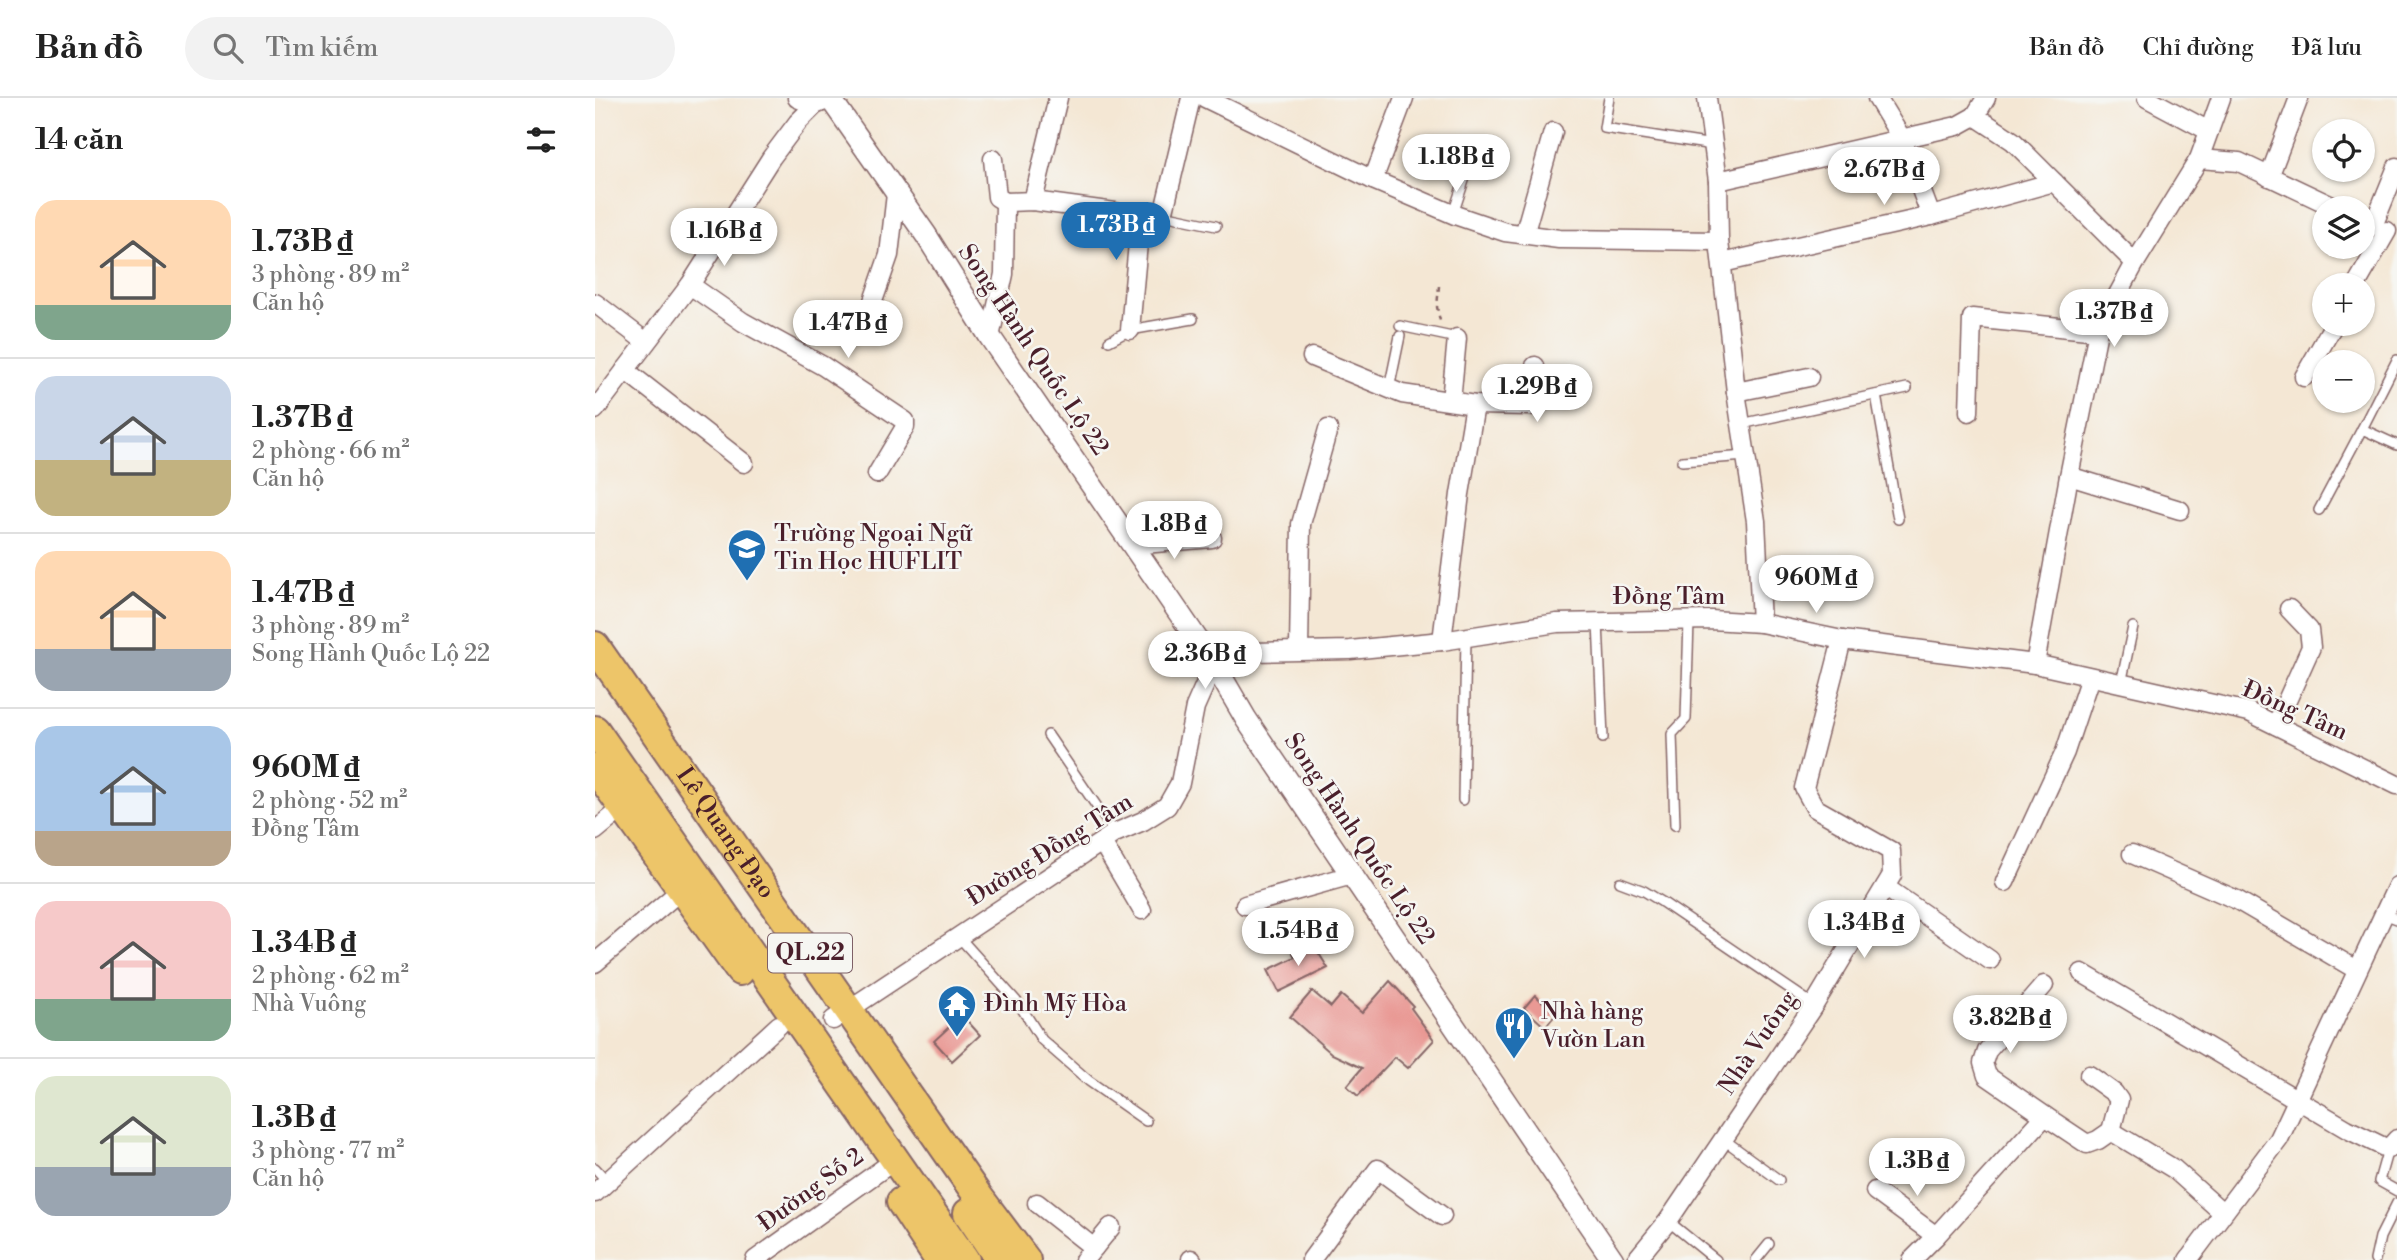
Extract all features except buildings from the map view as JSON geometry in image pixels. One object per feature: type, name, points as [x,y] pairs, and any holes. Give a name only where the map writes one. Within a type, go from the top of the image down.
[{"type":"highway","name":"Lê Quang Đạo","points":[[595,646],[841,1014],[1000,1260]]},
{"type":"highway","name":"Lê Quang Đạo","points":[[595,679],[1025,1260]]},
{"type":"highway","name":"Lê Quang Đạo","points":[[595,730],[681,890],[779,1025],[965,1260]]},
{"type":"highway","name":"Lê Quang Đạo","points":[[595,768],[632,802],[888,1165],[939,1260]]},
{"type":"street","points":[[797,98],[827,100]]},
{"type":"street","points":[[1033,201],[1058,98]]},
{"type":"street","points":[[1130,330],[1139,240],[1159,223],[1163,215],[1191,98]]},
{"type":"street","points":[[1205,98],[1373,180],[1481,225],[1524,235],[1559,239],[1719,241]]},
{"type":"street","points":[[1373,180],[1404,98]]},
{"type":"street","points":[[1707,98],[1718,181],[1719,241],[1736,392],[1756,521],[1761,623]]},
{"type":"street","points":[[1877,98],[1902,139],[1931,216]]},
{"type":"street","points":[[1718,181],[1957,126],[1975,116],[1986,98]]},
{"type":"street","points":[[2147,98],[2209,131]]},
{"type":"street","points":[[2035,664],[2098,331],[2135,263],[2199,159],[2221,98]]},
{"type":"street","points":[[2269,177],[2299,98]]},
{"type":"street","points":[[595,408],[690,285],[771,158],[798,122],[827,100]]},
{"type":"street","name":"Song Hành Quốc Lộ 22","points":[[827,100],[926,235],[990,337],[1214,664],[1246,719],[1613,1260]]},
{"type":"street","points":[[1975,116],[2013,141],[2135,263]]},
{"type":"street","points":[[1524,235],[1553,132]]},
{"type":"street","points":[[993,159],[996,197],[1005,202],[1033,201],[1115,212]]},
{"type":"street","points":[[2199,159],[2239,162],[2312,197]]},
{"type":"street","points":[[2361,273],[2380,228],[2397,167]]},
{"type":"street","points":[[1722,262],[1931,216],[2054,182]]},
{"type":"street","points":[[872,304],[889,255],[896,194]]},
{"type":"street","points":[[990,337],[1004,274],[1005,202]]},
{"type":"street","points":[[690,285],[743,322],[823,366],[905,421],[905,427],[877,474]]},
{"type":"street","points":[[595,303],[646,342]]},
{"type":"street","points":[[1969,412],[1972,318],[2098,331]]},
{"type":"street","points":[[2304,377],[2327,336]]},
{"type":"street","points":[[1451,401],[1457,338]]},
{"type":"street","points":[[1313,357],[1402,394],[1475,405],[1531,405],[1535,366]]},
{"type":"street","points":[[625,370],[744,463]]},
{"type":"street","points":[[1736,392],[1809,377]]},
{"type":"street","points":[[1442,641],[1460,494],[1475,405]]},
{"type":"street","points":[[1299,650],[1301,524],[1328,429]]},
{"type":"street","points":[[2069,476],[2180,510]]},
{"type":"street","points":[[1132,545],[1212,538]]},
{"type":"street","points":[[2276,725],[2311,647],[2309,630],[2290,609]]},
{"type":"street","name":"Đồng Tâm","points":[[1214,664],[1251,652],[1350,650],[1466,638],[1557,623],[1761,623],[1842,640],[2035,664],[2249,712],[2397,785]]},
{"type":"street","name":"Nhà Vuông","points":[[1636,1260],[1668,1221],[1814,1005],[1892,875],[1891,851],[1815,808],[1804,788],[1842,640]]},
{"type":"street","name":"Đường Đồng Tâm","points":[[841,1014],[1108,838],[1167,806],[1180,783],[1195,707],[1214,664]]},
{"type":"street","points":[[2005,882],[2065,752],[2090,677]]},
{"type":"street","points":[[595,831],[632,802]]},
{"type":"street","points":[[1108,838],[1142,910]]},
{"type":"street","points":[[2132,854],[2237,900],[2357,970]]},
{"type":"street","points":[[1245,905],[1352,876]]},
{"type":"street","points":[[2188,1260],[2279,1139],[2357,970],[2390,916],[2397,886]]},
{"type":"street","points":[[1885,887],[1990,960]]},
{"type":"street","points":[[595,963],[681,890]]},
{"type":"street","points":[[2083,974],[2297,1097],[2347,1129],[2392,1144]]},
{"type":"street","points":[[2044,985],[1987,1051],[1983,1063],[1987,1076],[2087,1144],[2111,1131],[2119,1100],[2114,1093],[2089,1075]]},
{"type":"street","points":[[599,1181],[779,1025]]},
{"type":"street","points":[[1912,1260],[2045,1116]]},
{"type":"street","points":[[2111,1131],[2173,1169],[2222,1212]]},
{"type":"street","name":"Đường Số 2","points":[[755,1260],[888,1165]]},
{"type":"street","points":[[1311,1260],[1378,1169],[1443,1216]]},
{"type":"street","points":[[1875,1191],[1936,1236]]},
{"type":"street","points":[[1037,1203],[1089,1254],[1111,1227]]},
{"type":"lane","points":[[1609,98],[1604,128],[1713,145]]},
{"type":"lane","points":[[1453,214],[1475,147]]},
{"type":"lane","points":[[1163,215],[1216,226]]},
{"type":"lane","points":[[1108,341],[1130,330],[1193,319]]},
{"type":"lane","points":[[1400,326],[1457,338]]},
{"type":"lane","points":[[1389,389],[1400,336]]},
{"type":"lane","points":[[2319,510],[2397,360]]},
{"type":"lane","points":[[1741,424],[1907,388]]},
{"type":"lane","points":[[1876,395],[1898,519]]},
{"type":"lane","points":[[2362,429],[2397,445]]},
{"type":"lane","points":[[1682,461],[1746,456]]},
{"type":"lane","points":[[1675,825],[1672,734],[1686,719],[1689,621]]},
{"type":"lane","points":[[1598,622],[1604,738]]},
{"type":"lane","points":[[2121,684],[2133,627]]},
{"type":"lane","points":[[1463,800],[1466,638]]},
{"type":"lane","points":[[1048,735],[1108,838]]},
{"type":"lane","points":[[1620,882],[1644,891],[1662,902],[1814,1005]]},
{"type":"lane","points":[[958,937],[1019,1004],[1042,1040],[1089,1081],[1146,1121]]},
{"type":"lane","points":[[1723,1139],[1779,1180]]},
{"type":"lane","points":[[2392,1144],[2379,1181],[2397,1191]]},
{"type":"lane","points":[[2375,1260],[2380,1237],[2397,1203]]},
{"type":"lane","points":[[1668,1221],[1716,1260]]},
{"type":"lane","points":[[1756,1260],[1769,1244]]},
{"type":"path","points":[[1439,286],[1437,307],[1441,325],[1457,338]]},
{"type":"place","name":"Trường Ngoại Ngữ Tin Học HUFLIT","points":[[747,582]]},
{"type":"place","name":"Đình Mỹ Hòa","points":[[957,1038]]},
{"type":"place","name":"Nhà hàng Vườn Lan","points":[[1514,1060]]}]
